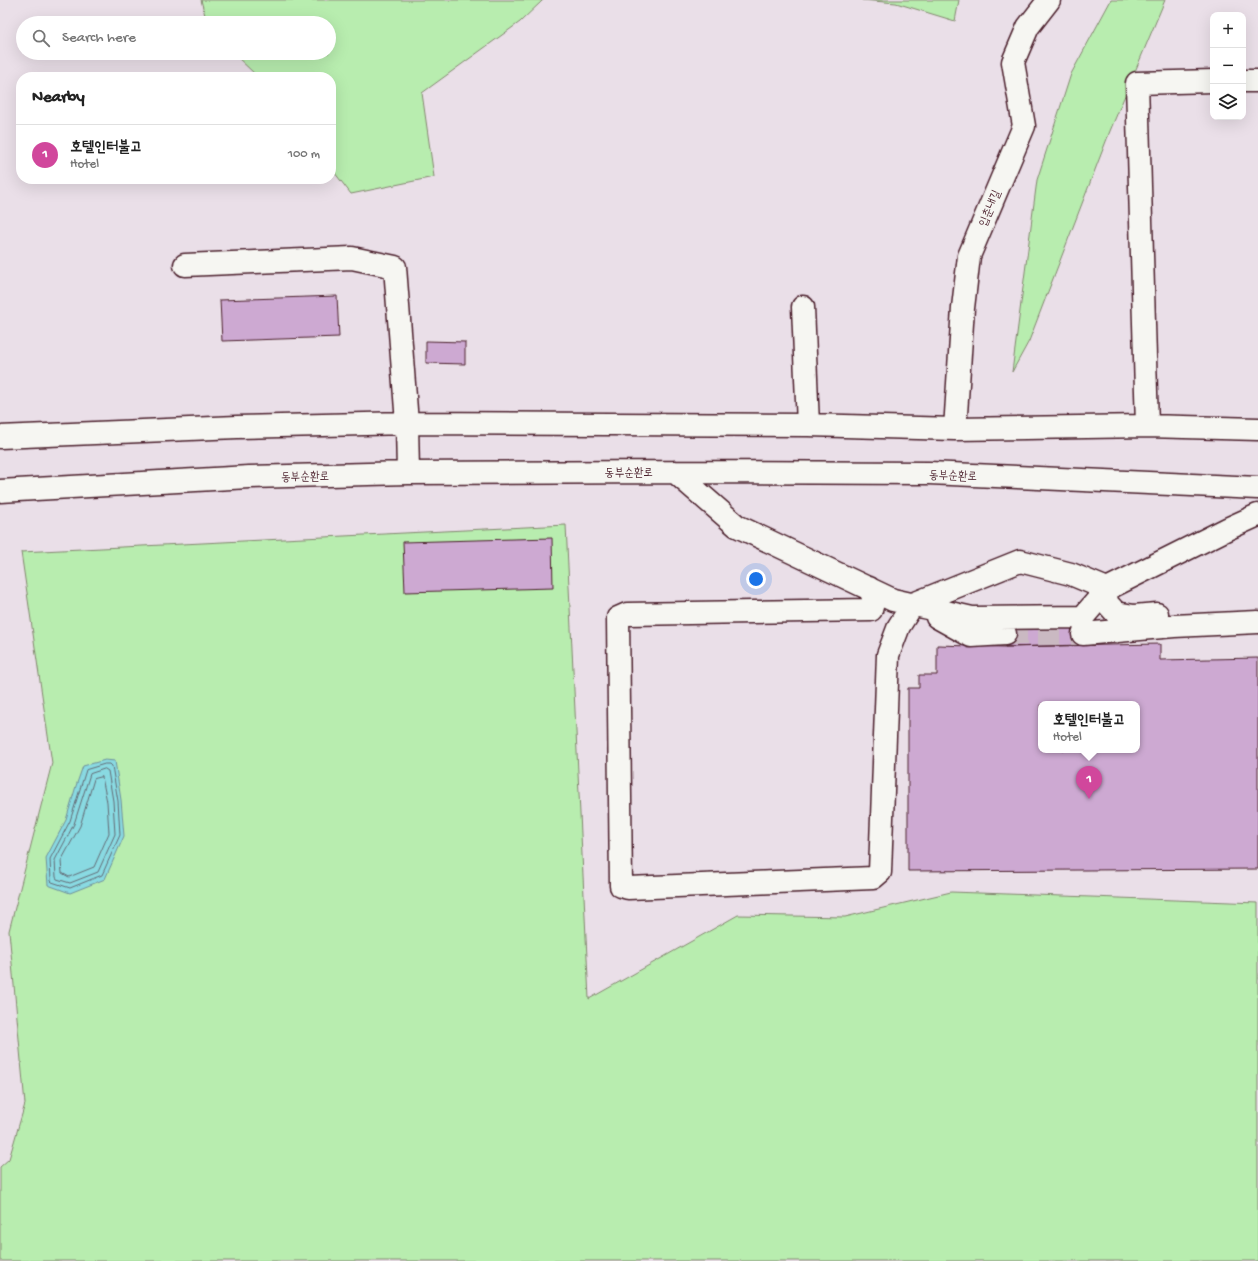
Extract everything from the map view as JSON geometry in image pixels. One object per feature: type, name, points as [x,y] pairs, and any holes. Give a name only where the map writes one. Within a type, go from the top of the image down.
[{"type":"street","name":"입춘내길","points":[[955,429],[963,308],[969,256],[1024,126],[1013,62],[1028,27],[1050,0]]},
{"type":"street","points":[[1147,426],[1137,83],[1210,81]]},
{"type":"street","points":[[1246,81],[1258,81]]},
{"type":"street","points":[[185,265],[352,258],[395,267],[407,423],[408,473]]},
{"type":"street","points":[[804,307],[808,425]]},
{"type":"street","points":[[0,438],[237,427],[407,423],[808,425],[955,429],[1147,426],[1258,429]]},
{"type":"street","points":[[675,472],[737,526],[893,600],[972,618],[1083,617],[1107,589],[1258,515]]},
{"type":"street","name":"동부순환로","points":[[0,491],[249,477],[408,473],[675,472],[929,473],[1258,488]]},
{"type":"street","points":[[869,588],[874,599],[871,610],[627,614],[618,618],[621,886],[628,888],[873,878],[880,872],[888,655],[899,626],[913,604],[1020,561],[1071,574],[1107,589]]},
{"type":"street","points":[[1107,589],[1106,602],[1116,613],[1134,616],[1258,607]]},
{"type":"street","points":[[913,604],[971,636],[1005,634]]},
{"type":"street","points":[[1083,634],[1174,626],[1258,622]]},
{"type":"green space","points":[[201,0],[543,0],[520,22],[422,93],[434,177],[351,194],[336,174],[336,72],[253,72],[240,60],[336,60],[336,16],[205,16]]},
{"type":"green space","points":[[862,0],[959,0],[955,21],[896,3]]},
{"type":"green space","points":[[1111,0],[1165,0],[1110,131],[1029,341],[1012,372],[1037,180],[1071,74]]},
{"type":"green space","points":[[566,525],[589,999],[738,915],[845,917],[951,892],[1258,903],[1258,1261],[0,1261],[0,1167],[9,1159],[25,1104],[9,931],[52,763],[21,552]]},
{"type":"water","points":[[105,760],[115,761],[121,800],[124,836],[105,879],[70,893],[48,885],[46,858],[66,820],[83,766]]},
{"type":"building","points":[[337,296],[339,337],[222,341],[220,300]]},
{"type":"building","points":[[426,341],[465,342],[465,364],[426,363]]},
{"type":"building","points":[[552,538],[553,588],[405,592],[403,542]]},
{"type":"building","points":[[1083,623],[1083,645],[1005,647],[1005,625]]},
{"type":"building","points":[[1160,644],[1160,660],[1258,658],[1258,869],[908,871],[908,688],[919,688],[919,675],[937,675],[937,645],[1005,647]]},
{"type":"tunnel","points":[[1005,634],[1083,634]]},
{"type":"place","name":"호텔인터불고","points":[[1089,799]]}]
